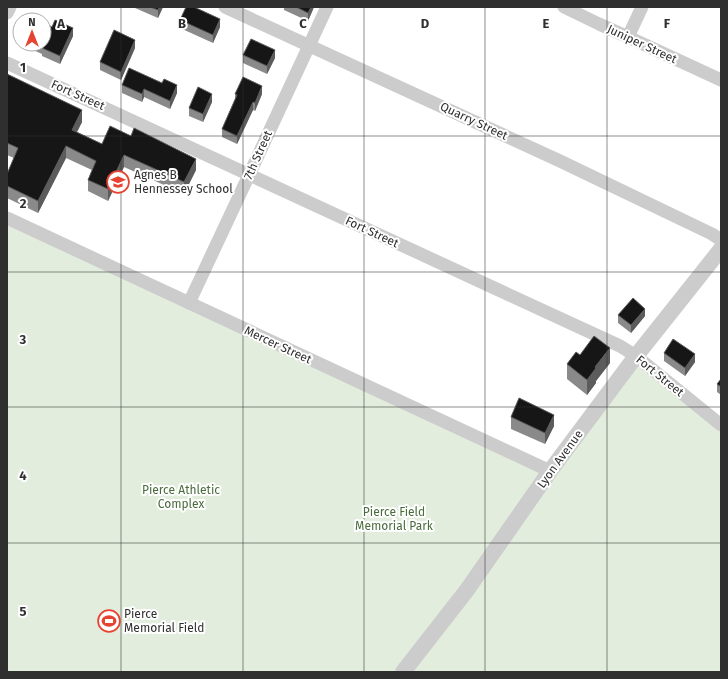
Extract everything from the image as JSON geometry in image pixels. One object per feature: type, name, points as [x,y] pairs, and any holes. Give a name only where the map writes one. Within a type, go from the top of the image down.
[{"type":"street","points":[[7,13],[10,7]]},
{"type":"street","name":"Quarry Street","points":[[225,7],[560,161],[712,234],[721,240]]},
{"type":"street","name":"7th Street","points":[[189,303],[326,7]]},
{"type":"street","name":"Juniper Street","points":[[564,7],[721,80]]},
{"type":"street","points":[[628,36],[642,7]]},
{"type":"street","name":"Fort Street","points":[[7,63],[121,114],[249,175],[620,346],[636,356],[721,425]]},
{"type":"street","name":"Mercer Street","points":[[7,218],[550,471]]},
{"type":"street","name":"Lyon Avenue","points":[[403,672],[467,590],[550,471],[636,356],[721,249]]},
{"type":"green space","name":"Pierce Athletic Complex","points":[[7,225],[540,470],[636,362],[721,430],[721,672],[7,672]]},
{"type":"building","points":[[150,7],[159,7],[158,10]]},
{"type":"building","points":[[186,7],[194,7],[220,19],[213,35],[180,20]]},
{"type":"building","points":[[296,7],[311,7],[308,13]]},
{"type":"building","points":[[55,20],[73,28],[60,56],[51,52],[52,27]]},
{"type":"building","points":[[114,30],[135,40],[121,72],[100,62]]},
{"type":"building","points":[[251,39],[275,50],[267,66],[243,55]]},
{"type":"building","points":[[129,68],[162,83],[164,79],[177,85],[170,101],[144,89],[142,94],[122,85]]},
{"type":"building","name":"Agnes B Hennessey School","points":[[7,74],[82,110],[72,130],[102,144],[110,126],[131,136],[134,128],[196,159],[184,182],[124,155],[108,189],[88,180],[96,161],[66,146],[38,201],[7,186],[7,174],[18,148],[7,143]]},
{"type":"building","points":[[243,77],[262,86],[255,103],[253,102],[237,136],[222,129]]},
{"type":"building","points":[[198,87],[212,94],[203,114],[189,108]]},
{"type":"building","points":[[633,298],[645,309],[631,325],[618,315]]},
{"type":"building","points":[[594,336],[610,348],[587,380],[567,364],[576,352],[580,355]]},
{"type":"building","points":[[673,339],[695,354],[685,368],[664,353]]},
{"type":"building","points":[[721,379],[721,387],[717,384]]},
{"type":"building","points":[[519,398],[554,415],[545,433],[511,417]]},
{"type":"place","name":"Agnes B Hennessey School","points":[[118,182]]},
{"type":"place","name":"Pierce Memorial Field","points":[[109,621]]},
{"type":"park label","name":"Pierce Field Memorial Park","points":[[394,519]]}]
